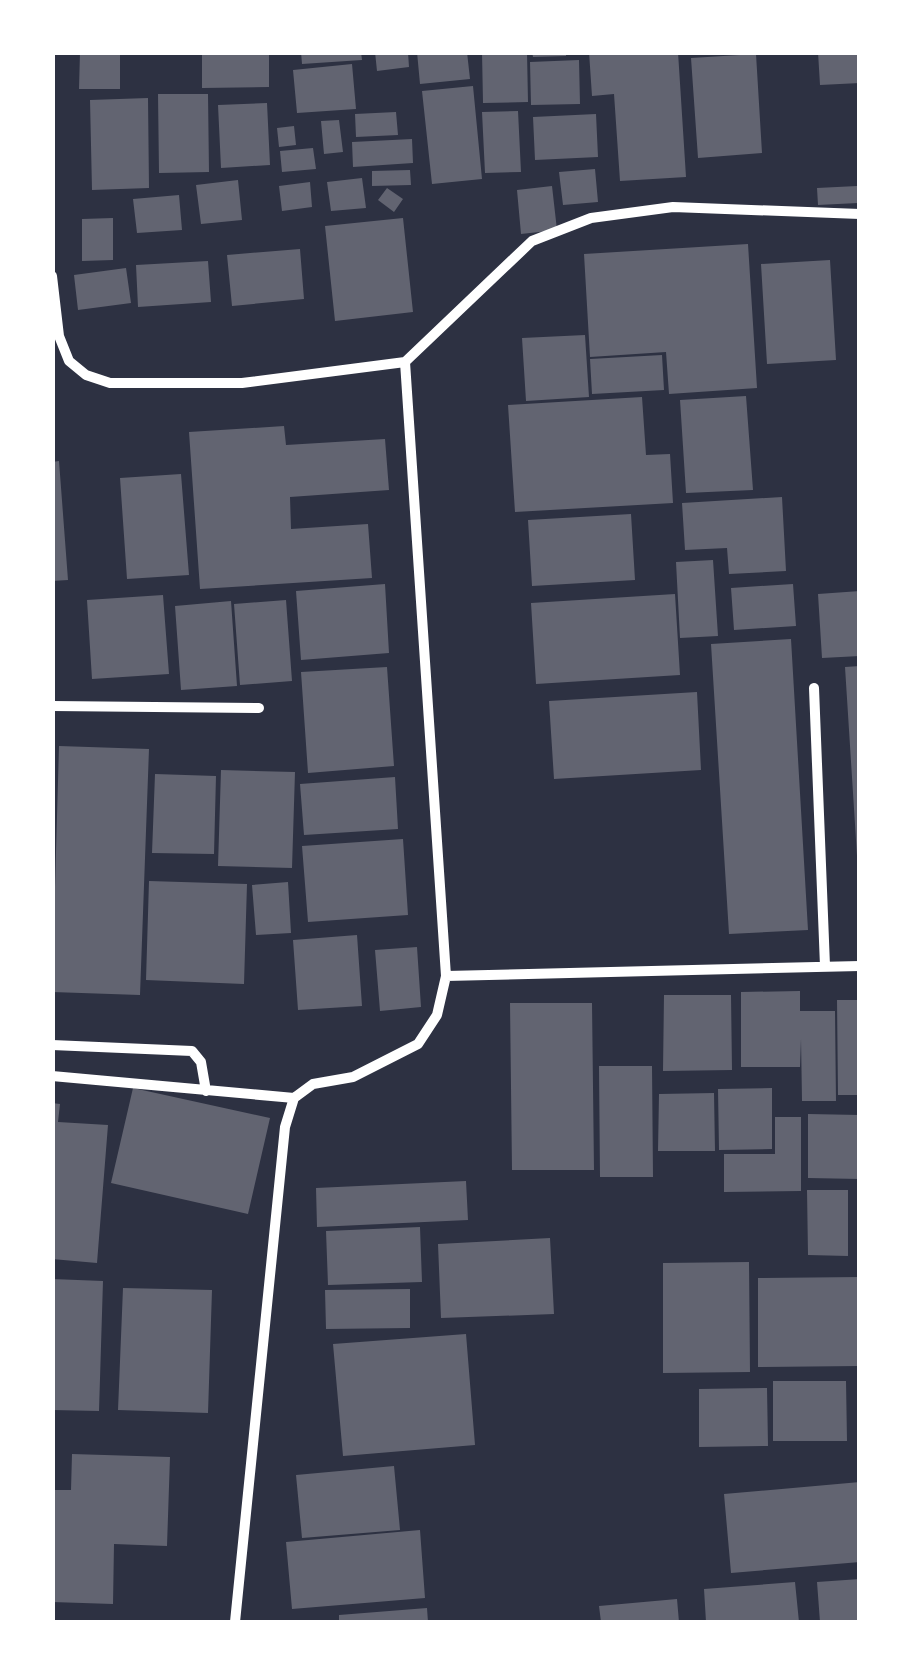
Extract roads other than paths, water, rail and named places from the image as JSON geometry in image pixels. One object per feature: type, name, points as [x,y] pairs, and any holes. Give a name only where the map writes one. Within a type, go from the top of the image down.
[{"type":"street","points":[[52,276],[58,336],[69,361],[86,375],[110,383],[242,382],[405,362],[532,242],[591,218],[674,207],[860,214]]},
{"type":"street","points":[[235,1622],[285,1127],[294,1098],[313,1084],[352,1078],[418,1044],[437,1014],[446,976],[405,362]]},
{"type":"street","points":[[814,688],[825,966]]},
{"type":"street","points":[[52,706],[259,708]]},
{"type":"street","points":[[446,976],[860,966]]},
{"type":"street","points":[[52,1045],[192,1051],[200,1062],[206,1091]]},
{"type":"street","points":[[52,1076],[294,1098]]}]
